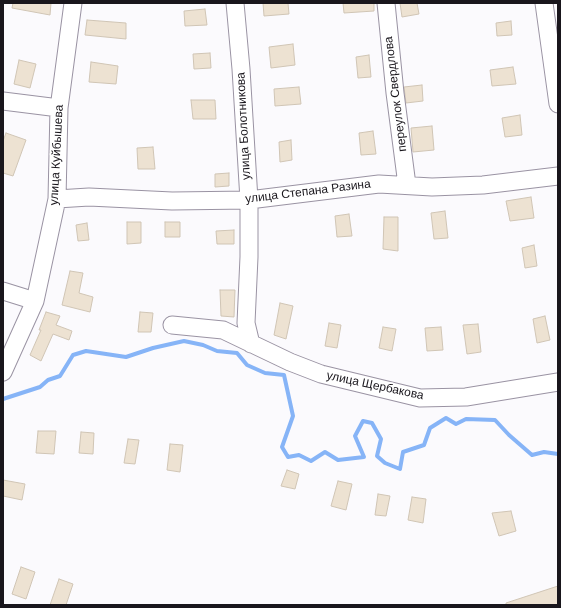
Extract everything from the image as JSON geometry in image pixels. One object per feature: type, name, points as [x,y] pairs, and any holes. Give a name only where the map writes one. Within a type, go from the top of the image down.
[{"type":"street","name":"улица Куйбышева","points":[[3,372],[35,301],[57,199],[59,108],[73,3]]},
{"type":"street","name":"улица Болотникова","points":[[236,3],[249,200],[249,257],[246,324],[251,344]]},
{"type":"street","name":"переулок Свердлова","points":[[386,3],[395,93],[407,185]]},
{"type":"street","points":[[544,3],[558,104]]},
{"type":"street","points":[[3,101],[59,108]]},
{"type":"street","name":"улица Степана Разина","points":[[57,199],[89,197],[172,201],[249,200],[380,184],[432,187],[483,185],[558,176]]},
{"type":"street","points":[[3,291],[35,301]]},
{"type":"street","name":"улица Щербакова","points":[[172,325],[223,330],[290,362],[321,374],[420,398],[466,397],[558,382]]},
{"type":"building","points":[[13,3],[51,3],[50,15],[12,8]]},
{"type":"building","points":[[263,3],[288,3],[289,14],[264,16]]},
{"type":"building","points":[[343,3],[374,3],[374,11],[344,13]]},
{"type":"building","points":[[400,3],[417,3],[419,14],[402,17]]},
{"type":"building","points":[[205,9],[207,25],[185,26],[184,11]]},
{"type":"building","points":[[87,20],[126,23],[126,39],[85,35]]},
{"type":"building","points":[[511,21],[512,35],[497,36],[496,23]]},
{"type":"building","points":[[293,44],[295,65],[271,68],[269,47]]},
{"type":"building","points":[[210,53],[211,68],[194,69],[193,54]]},
{"type":"building","points":[[369,55],[371,77],[358,78],[356,57]]},
{"type":"building","points":[[19,60],[36,64],[30,88],[14,84]]},
{"type":"building","points":[[91,62],[118,66],[116,84],[89,82]]},
{"type":"building","points":[[513,67],[516,84],[492,86],[490,70]]},
{"type":"building","points":[[422,85],[423,101],[406,103],[404,87]]},
{"type":"building","points":[[299,87],[301,104],[275,106],[274,89]]},
{"type":"building","points":[[191,100],[215,100],[216,119],[193,119]]},
{"type":"building","points":[[520,115],[522,135],[505,137],[502,118]]},
{"type":"building","points":[[432,126],[434,150],[413,152],[411,128]]},
{"type":"building","points":[[373,131],[376,154],[361,155],[359,133]]},
{"type":"building","points":[[6,133],[26,140],[13,176],[3,173],[3,141]]},
{"type":"building","points":[[291,140],[292,160],[280,162],[279,142]]},
{"type":"building","points":[[153,147],[155,169],[138,169],[137,148]]},
{"type":"building","points":[[229,173],[229,186],[215,187],[215,174]]},
{"type":"building","points":[[531,197],[534,218],[510,221],[506,201]]},
{"type":"building","points":[[445,211],[448,238],[434,239],[431,213]]},
{"type":"building","points":[[349,214],[352,236],[337,237],[335,216]]},
{"type":"building","points":[[384,217],[398,217],[398,251],[383,249]]},
{"type":"building","points":[[127,222],[141,222],[141,243],[127,244]]},
{"type":"building","points":[[165,222],[180,222],[180,237],[165,237]]},
{"type":"building","points":[[87,223],[89,240],[78,241],[76,225]]},
{"type":"building","points":[[234,230],[234,244],[217,244],[216,231]]},
{"type":"building","points":[[534,245],[537,266],[525,268],[522,248]]},
{"type":"building","points":[[70,271],[83,273],[79,293],[93,297],[90,312],[62,305]]},
{"type":"building","points":[[220,290],[235,290],[234,317],[221,316]]},
{"type":"building","points":[[280,303],[293,306],[286,339],[274,335]]},
{"type":"building","points":[[46,312],[60,316],[56,325],[72,331],[69,340],[53,334],[41,361],[30,355],[41,330],[39,330]]},
{"type":"building","points":[[140,312],[153,313],[151,332],[138,332]]},
{"type":"building","points":[[545,316],[550,340],[537,343],[533,319]]},
{"type":"building","points":[[329,323],[341,325],[337,348],[325,346]]},
{"type":"building","points":[[478,324],[481,352],[467,354],[463,325]]},
{"type":"building","points":[[383,327],[396,329],[392,351],[379,348]]},
{"type":"building","points":[[441,327],[443,350],[427,351],[425,328]]},
{"type":"building","points":[[38,431],[56,431],[54,454],[36,453]]},
{"type":"building","points":[[81,432],[94,433],[93,454],[79,453]]},
{"type":"building","points":[[128,439],[139,440],[135,464],[124,463]]},
{"type":"building","points":[[170,444],[183,445],[180,472],[167,470]]},
{"type":"building","points":[[287,470],[299,474],[295,489],[281,486]]},
{"type":"building","points":[[3,480],[25,484],[22,500],[3,496]]},
{"type":"building","points":[[338,481],[352,484],[346,510],[331,506]]},
{"type":"building","points":[[378,494],[390,496],[386,516],[375,515]]},
{"type":"building","points":[[412,497],[426,499],[423,523],[408,520]]},
{"type":"building","points":[[511,511],[516,531],[499,536],[492,513]]},
{"type":"building","points":[[21,567],[35,572],[26,599],[12,594]]},
{"type":"building","points":[[59,579],[73,584],[66,605],[50,605]]},
{"type":"building","points":[[558,586],[558,605],[506,605],[506,603]]},
{"type":"waterway","points":[[3,399],[40,387],[48,380],[60,376],[73,355],[86,351],[126,357],[153,348],[184,341],[203,345],[217,351],[237,353],[247,365],[265,373],[284,375],[293,416],[282,447],[288,457],[299,455],[311,461],[325,452],[338,460],[364,457],[355,436],[363,421],[372,423],[381,439],[377,456],[385,463],[400,469],[403,452],[424,445],[430,428],[446,418],[456,424],[466,419],[495,420],[509,435],[532,455],[544,452],[558,454]]}]
